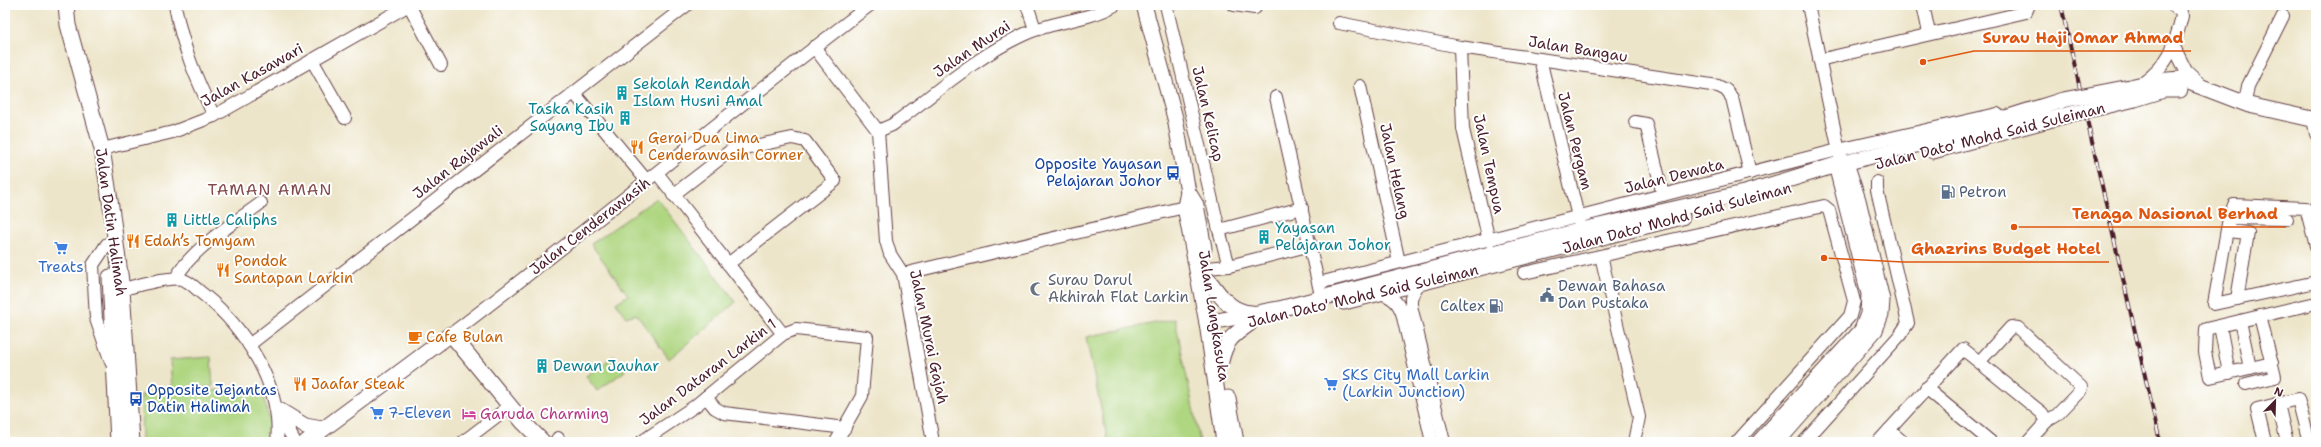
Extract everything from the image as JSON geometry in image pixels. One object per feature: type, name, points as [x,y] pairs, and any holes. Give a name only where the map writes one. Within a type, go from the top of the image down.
[{"type":"main road","name":"Jalan Datin Halimah","points":[[59,5],[95,151],[107,244],[118,442]]},
{"type":"main road","name":"Jalan Datin Halimah","points":[[66,5],[70,32],[102,149],[112,207],[122,289],[132,442]]},
{"type":"main road","name":"Jalan Langkasuka","points":[[1144,5],[1175,118],[1212,326],[1221,361],[1236,442]]},
{"type":"main road","points":[[2136,90],[2156,80],[2181,79],[2245,103],[2315,125]]},
{"type":"main road","points":[[2136,90],[2176,89],[2263,117],[2315,125]]},
{"type":"main road","name":"Jalan Dato' Mohd Said Suleiman","points":[[1254,319],[1320,291],[1494,252],[1932,141],[2063,100],[2136,90]]},
{"type":"main road","name":"Jalan Dato' Mohd Said Suleiman","points":[[1212,326],[1382,294],[1418,284],[1494,252],[1580,224],[1748,192],[1841,163],[2067,115],[2136,90]]},
{"type":"main road","points":[[1759,442],[1783,426],[1875,330],[1881,314],[1874,291],[1858,200],[1841,163]]},
{"type":"main road","name":"Jalan Langkasuka","points":[[1190,201],[1208,275],[1224,442]]},
{"type":"main road","points":[[1208,275],[1220,296],[1236,309],[1246,313],[1254,319],[1229,340],[1225,346],[1221,361]]},
{"type":"main road","points":[[451,334],[523,422],[543,442]]},
{"type":"main road","name":"Jalan Cenderawasih","points":[[306,442],[451,334]]},
{"type":"main road","points":[[276,409],[305,426],[322,430]]},
{"type":"main road","points":[[523,422],[532,442]]},
{"type":"main road","points":[[1777,442],[1783,426]]},
{"type":"street","points":[[176,5],[179,27],[188,61],[214,116]]},
{"type":"street","name":"Jalan Kasawari","points":[[102,149],[173,132],[214,116],[409,5]]},
{"type":"street","points":[[409,5],[442,65]]},
{"type":"street","name":"Jalan Rajawali","points":[[249,345],[687,5]]},
{"type":"street","name":"Jalan Cenderawasih","points":[[451,334],[556,254],[814,47],[870,5]]},
{"type":"street","points":[[1027,5],[1035,29]]},
{"type":"street","name":"Jalan Murai","points":[[878,131],[892,125],[974,65],[1014,39],[1035,29],[1066,23],[1105,11],[1115,5]]},
{"type":"street","name":"Jalan Kelicap","points":[[1166,5],[1219,230],[1229,266]]},
{"type":"street","points":[[1234,5],[1255,8]]},
{"type":"street","points":[[1808,5],[1841,163]]},
{"type":"street","points":[[1923,5],[1929,33]]},
{"type":"street","points":[[2136,90],[2153,76],[2174,47],[2179,7]]},
{"type":"street","points":[[1819,60],[2027,8]]},
{"type":"street","points":[[2245,103],[2254,73],[2283,16]]},
{"type":"street","name":"Jalan Bangau","points":[[1339,23],[1460,47],[1718,86],[1726,90],[1732,98],[1750,173]]},
{"type":"street","points":[[814,47],[878,131]]},
{"type":"street","name":"Jalan Tempua","points":[[1460,47],[1463,129],[1494,252]]},
{"type":"street","points":[[2174,47],[2186,71],[2202,86]]},
{"type":"street","name":"Jalan Pergam","points":[[1540,59],[1580,224]]},
{"type":"street","points":[[312,60],[345,118]]},
{"type":"street","name":"Jalan Helang","points":[[1360,86],[1399,262]]},
{"type":"street","points":[[574,93],[647,181]]},
{"type":"street","points":[[1276,97],[1320,291],[1399,262],[1494,252]]},
{"type":"street","points":[[1635,122],[1646,124],[1663,195]]},
{"type":"street","name":"Jalan Murai Gajah","points":[[878,131],[886,241],[890,254],[902,274],[933,442]]},
{"type":"street","points":[[674,195],[730,151],[792,138],[805,141],[835,181],[728,264]]},
{"type":"street","name":"Jalan Dewata","points":[[1580,224],[1663,195],[1750,173],[1841,163]]},
{"type":"street","points":[[657,174],[783,334]]},
{"type":"street","points":[[1764,412],[1804,442],[1904,330],[1908,323],[1909,318],[1877,190],[1877,182]]},
{"type":"street","points":[[902,274],[1190,201]]},
{"type":"street","points":[[176,278],[182,267],[195,254],[261,203]]},
{"type":"street","points":[[2316,246],[2306,208],[2234,205],[2229,218],[2214,304],[2316,282]]},
{"type":"street","points":[[1524,273],[1824,206],[1829,210],[1854,301],[1850,316],[1737,442]]},
{"type":"street","points":[[1219,230],[1302,208]]},
{"type":"street","points":[[2229,218],[2287,219]]},
{"type":"street","points":[[2227,231],[2248,233],[2237,299]]},
{"type":"street","points":[[1208,275],[1229,266],[1310,245]]},
{"type":"street","points":[[1601,256],[1613,300],[1639,417],[1634,442]]},
{"type":"street","points":[[122,289],[176,278],[187,282],[216,305],[249,345],[264,374],[276,409],[295,442]]},
{"type":"street","points":[[1418,284],[1411,298],[1411,306],[1444,442]]},
{"type":"street","points":[[1852,295],[1901,287]]},
{"type":"street","points":[[1382,294],[1393,298],[1399,304],[1432,442]]},
{"type":"street","points":[[2272,363],[2210,377],[2205,352],[2206,329],[2316,303]]},
{"type":"street","points":[[2246,384],[2275,377],[2260,316]]},
{"type":"street","points":[[2240,321],[2250,368]]},
{"type":"street","points":[[2220,326],[2229,373]]},
{"type":"street","points":[[1980,361],[2011,327],[2018,328],[2081,387],[2080,391],[2057,415],[2047,421],[2028,442]]},
{"type":"street","name":"Jalan Dataran Larkin 1","points":[[641,442],[706,397],[783,334],[796,329],[867,337],[862,396],[845,428]]},
{"type":"street","points":[[1878,442],[1963,348],[2042,413],[2047,421]]},
{"type":"street","points":[[1926,388],[1991,442]]},
{"type":"street","points":[[706,397],[715,408],[724,413],[845,428],[836,442]]},
{"type":"street","points":[[2265,442],[2257,409],[2298,399],[2309,442]]},
{"type":"street","points":[[2278,404],[2287,442]]},
{"type":"street","points":[[463,442],[510,406]]},
{"type":"street","points":[[276,409],[278,428],[277,442]]},
{"type":"street","points":[[1889,430],[1903,442]]},
{"type":"green space","points":[[657,198],[736,302],[669,359],[636,314],[626,317],[616,303],[628,295],[591,244]]},
{"type":"green space","points":[[1175,319],[1200,442],[1108,442],[1086,337]]},
{"type":"green space","points":[[614,356],[625,371],[597,391],[586,376]]},
{"type":"green space","points":[[211,357],[213,387],[172,389],[170,360]]},
{"type":"green space","points":[[249,388],[262,391],[270,424],[271,442],[142,442],[141,395]]},
{"type":"railway","points":[[2061,5],[2160,442]]},
{"type":"place","name":"Surau Haji Omar Ahmad","points":[[1923,62]]},
{"type":"place","name":"Sekolah Rendah Islam Husni Amal","points":[[622,93]]},
{"type":"place","name":"Taska Kasih Sayang Ibu","points":[[625,118]]},
{"type":"place","name":"Gerai Dua Lima Cenderawasih Corner","points":[[637,147]]},
{"type":"place","name":"Opposite Yayasan Pelajaran Johor","points":[[1173,173]]},
{"type":"place","name":"Petron","points":[[1948,192]]},
{"type":"place","name":"Little Caliphs","points":[[172,220]]},
{"type":"place","name":"Tenaga Nasional Berhad","points":[[2014,227]]},
{"type":"place","name":"Yayasan Pelajaran Johor","points":[[1264,237]]},
{"type":"place","name":"Edah’s Tomyam","points":[[133,241]]},
{"type":"place","name":"Treats","points":[[61,248]]},
{"type":"place","name":"Ghazrins Budget Hotel","points":[[1824,258]]},
{"type":"place","name":"Pondok Santapan Larkin","points":[[223,270]]},
{"type":"place","name":"Surau Darul Akhirah Flat Larkin","points":[[1037,289]]},
{"type":"place","name":"Dewan Bahasa Dan Pustaka","points":[[1547,295]]},
{"type":"place","name":"Caltex","points":[[1496,306]]},
{"type":"place","name":"Cafe Bulan","points":[[415,337]]},
{"type":"place","name":"Dewan Jauhar","points":[[542,366]]},
{"type":"place","name":"Jaafar Steak","points":[[300,384]]},
{"type":"place","name":"SKS City Mall Larkin (Larkin Junction)","points":[[1331,384]]},
{"type":"place","name":"Opposite Jejantas Datin Halimah","points":[[136,399]]},
{"type":"place","name":"7-Eleven","points":[[377,413]]},
{"type":"place","name":"Garuda Charming","points":[[469,414]]},
{"type":"district","name":"TAMAN AMAN","points":[[270,189]]}]
